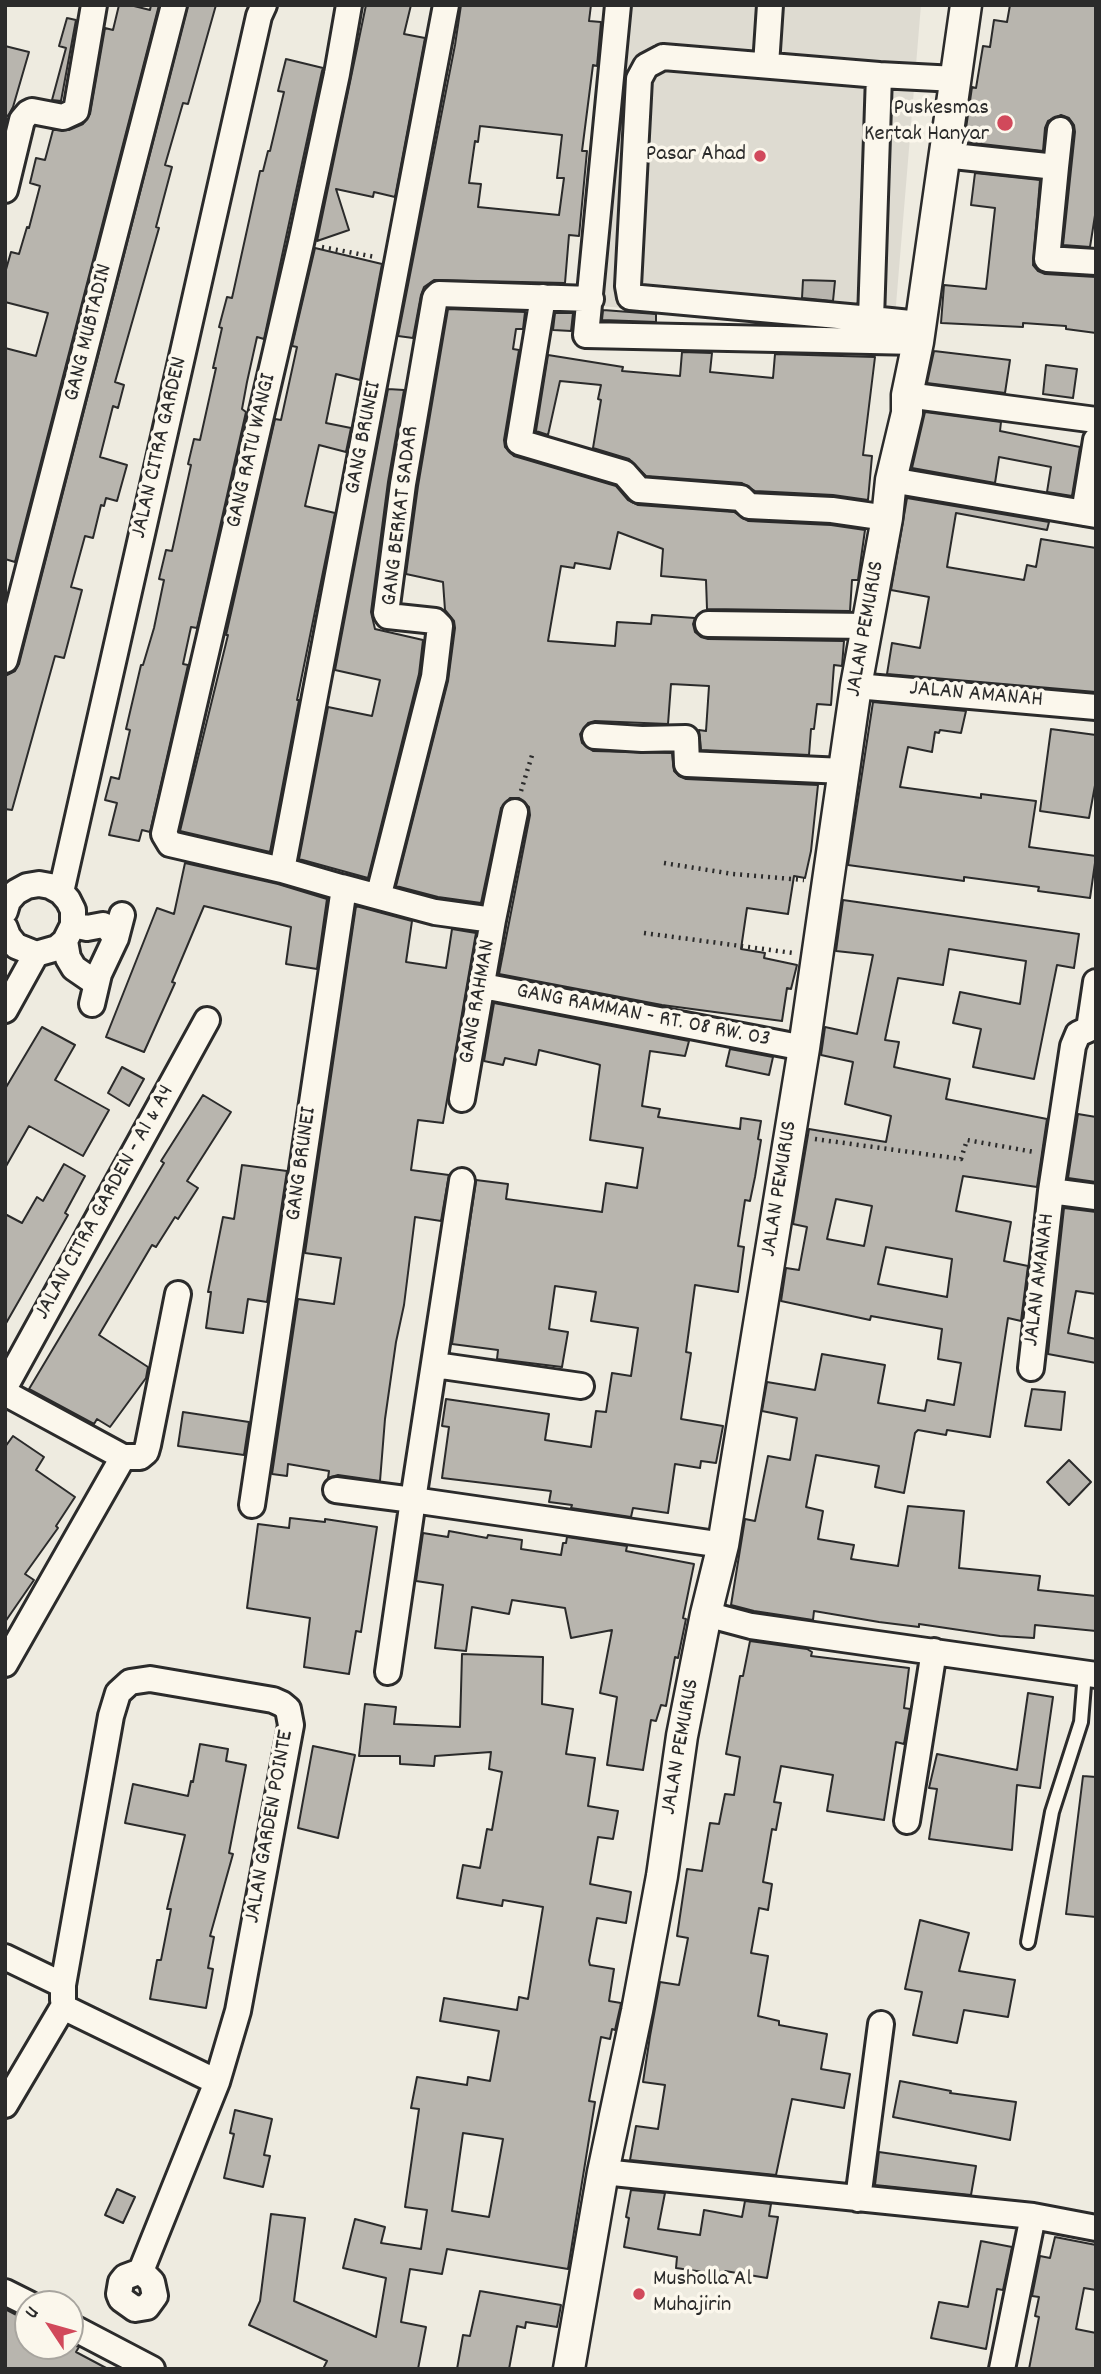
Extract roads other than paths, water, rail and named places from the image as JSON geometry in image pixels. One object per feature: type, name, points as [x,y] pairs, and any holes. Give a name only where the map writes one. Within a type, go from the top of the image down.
[{"type":"street","points":[[5,190],[22,120],[28,113],[32,111],[63,117],[76,111],[94,5]]},
{"type":"street","name":"GANG MUBTADIN","points":[[5,660],[174,5]]},
{"type":"street","name":"JALAN CITRA GARDEN","points":[[61,892],[256,30],[264,5]]},
{"type":"street","name":"GANG RATU WANGI","points":[[282,870],[170,844],[164,835],[301,243],[349,5]]},
{"type":"street","name":"GANG BRUNEI","points":[[282,870],[446,5]]},
{"type":"street","points":[[618,5],[586,335],[919,333]]},
{"type":"street","points":[[766,65],[770,5]]},
{"type":"street","name":"JALAN PEMURUS","points":[[569,2369],[603,2172],[662,1876],[682,1735],[723,1545],[804,1048],[856,686],[887,518],[891,480],[907,413],[906,396],[919,333],[966,5]]},
{"type":"street","points":[[919,333],[870,319],[630,297],[628,286],[639,79],[646,66],[663,57],[956,79]]},
{"type":"street","points":[[870,319],[879,75]]},
{"type":"street","points":[[1060,130],[1047,259],[1096,262]]},
{"type":"street","points":[[944,155],[1056,167]]},
{"type":"street","name":"GANG BERKAT SADAR","points":[[381,886],[434,677],[440,626],[435,621],[388,616],[386,613],[403,484],[435,298],[439,294],[591,299]]},
{"type":"street","points":[[543,297],[519,442],[624,473],[639,490],[741,498],[748,506],[844,512],[887,518]]},
{"type":"street","points":[[906,396],[1096,420]]},
{"type":"street","points":[[891,480],[1090,514],[1096,440]]},
{"type":"street","points":[[708,624],[867,625]]},
{"type":"street","name":"JALAN AMANAH","points":[[856,686],[1096,707]]},
{"type":"street","points":[[595,736],[686,738],[687,764],[844,771]]},
{"type":"street","points":[[493,920],[515,812]]},
{"type":"street","points":[[282,870],[342,887]]},
{"type":"street","points":[[6,904],[16,892],[27,886],[39,884],[61,892],[73,910],[68,958],[74,968],[90,979],[99,974]]},
{"type":"street","name":"GANG BRUNEI","points":[[252,1505],[344,888],[342,887]]},
{"type":"street","name":"GANG RAHMAN","points":[[342,887],[435,912],[493,920],[462,1099]]},
{"type":"street","points":[[6,935],[16,946],[36,954],[57,948],[69,933],[103,925],[119,926],[99,974],[92,1004]]},
{"type":"street","points":[[5,1010],[36,954]]},
{"type":"street","name":"JALAN AMANAH","points":[[1031,1368],[1051,1191],[1073,1046],[1078,1034],[1089,1029],[1096,982]]},
{"type":"street","name":"GANG RAMMAN - RT. 08 RW. 03","points":[[483,986],[804,1048]]},
{"type":"street","name":"JALAN CITRA GARDEN - A1 & A4","points":[[5,1387],[207,1020]]},
{"type":"street","points":[[388,1672],[462,1181]]},
{"type":"street","name":"JALAN AMANAH","points":[[1051,1191],[1096,1197]]},
{"type":"street","points":[[5,1393],[127,1457],[140,1457],[146,1452],[148,1445],[178,1294]]},
{"type":"street","points":[[435,1365],[581,1386]]},
{"type":"street","points":[[5,1664],[127,1457]]},
{"type":"street","points":[[336,1490],[723,1545]]},
{"type":"street","points":[[706,1614],[751,1626],[1091,1674]]},
{"type":"street","points":[[907,1821],[934,1651]]},
{"type":"street","name":"JALAN GARDEN POINTE","points":[[63,1996],[111,1716],[118,1693],[130,1682],[150,1679],[282,1703],[288,1709],[291,1725],[238,2011],[217,2082],[141,2271]]},
{"type":"street","points":[[5,1957],[63,1996],[217,2082]]},
{"type":"street","points":[[5,2105],[63,1996]]},
{"type":"street","points":[[859,2199],[881,2024]]},
{"type":"street","points":[[603,2172],[1033,2216],[1096,2228]]},
{"type":"street","points":[[1002,2369],[1033,2216]]},
{"type":"street","points":[[84,2333],[152,2369]]},
{"type":"lane","points":[[1028,1942],[1052,1812],[1081,1721],[1091,1674]]},
{"type":"place","name":"Puskesmas Kertak Hanyar","points":[[1005,123]]},
{"type":"place","name":"Pasar Ahad","points":[[760,156]]},
{"type":"place","name":"Musholla Al Muhajirin","points":[[639,2294]]}]
